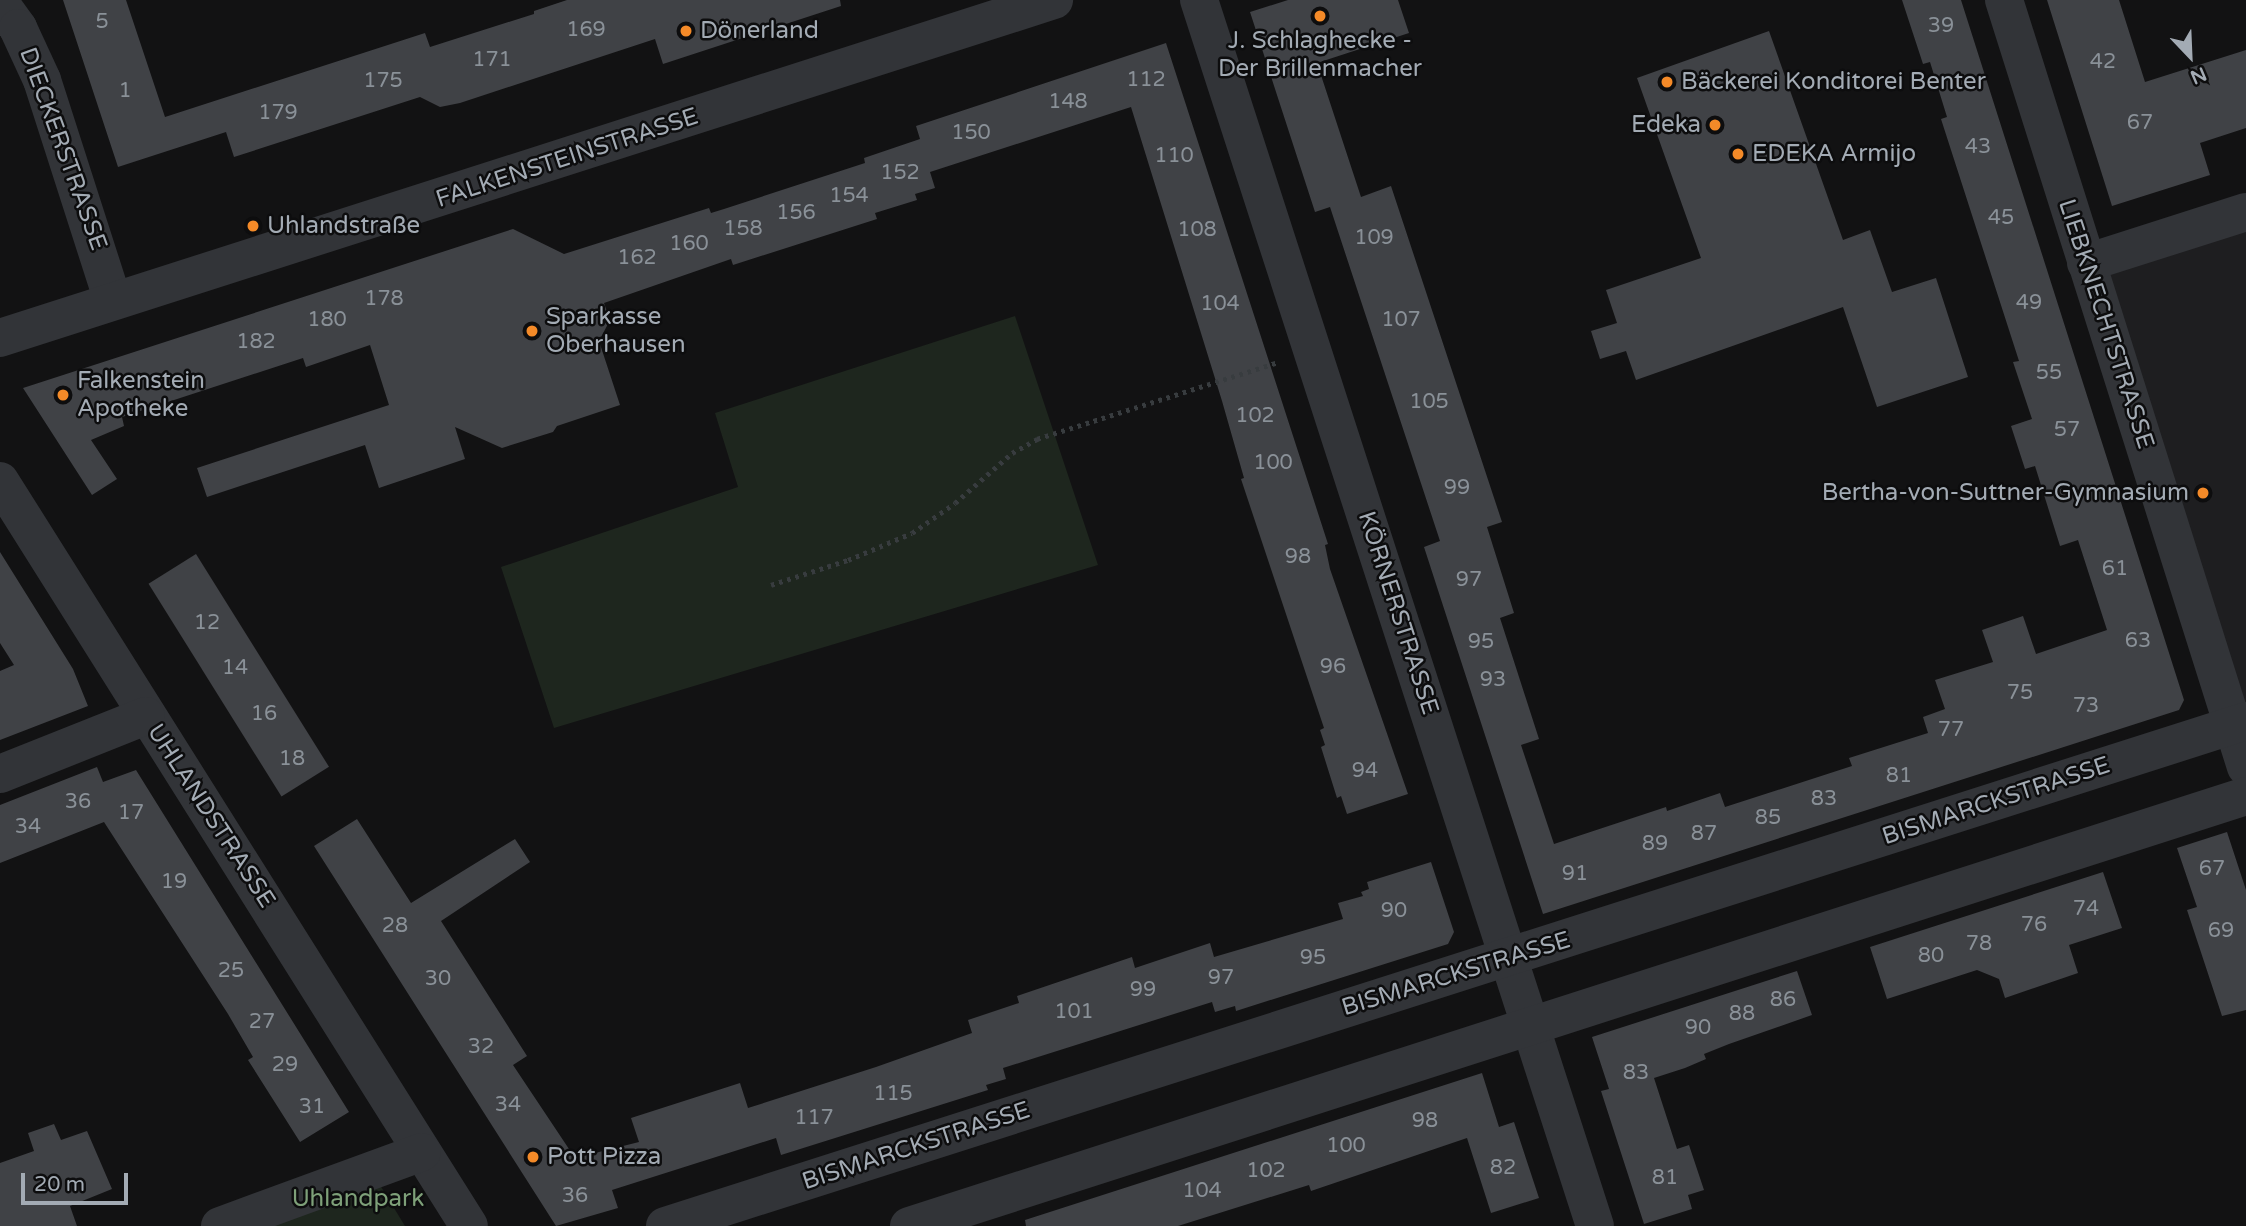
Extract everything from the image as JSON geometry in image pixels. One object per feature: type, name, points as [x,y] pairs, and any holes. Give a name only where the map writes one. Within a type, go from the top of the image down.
[{"type":"street","name":"FALKENSTEINSTRASSE","points":[[0,338],[1054,0]]},
{"type":"street","name":"KÖRNERSTRASSE","points":[[1199,0],[1314,350],[1528,1027],[1542,1058],[1595,1226]]},
{"type":"street","name":"LIEBKNECHTSTRASSE","points":[[2004,0],[2086,263],[2240,722],[2246,767]]},
{"type":"street","name":"DIECKERSTRASSE","points":[[0,2],[24,39],[42,80],[113,301]]},
{"type":"street","points":[[2086,263],[2246,212]]},
{"type":"street","name":"UHLANDSTRASSE","points":[[0,481],[469,1226]]},
{"type":"street","points":[[0,774],[146,716]]},
{"type":"street","name":"BISMARCKSTRASSE","points":[[665,1226],[2240,722]]},
{"type":"street","points":[[909,1226],[2246,796]]},
{"type":"street","points":[[220,1226],[422,1152]]},
{"type":"path","points":[[771,585],[848,560],[912,533],[955,503],[1012,453],[1037,439],[1314,350]]},
{"type":"shaded area","name":"Bertha-von-Suttner-Gymnasium","points":[[2246,212],[2246,763],[2086,263]]},
{"type":"green space","points":[[1015,316],[1098,565],[554,728],[501,567],[738,487],[715,413]]},
{"type":"green space","name":"Uhlandpark","points":[[369,1167],[405,1226],[230,1226]]},
{"type":"building","points":[[63,0],[126,0],[165,117],[425,33],[430,47],[534,14],[534,11],[567,0],[840,0],[841,6],[663,64],[655,39],[460,103],[440,107],[420,97],[234,157],[226,132],[118,167]]},
{"type":"building","points":[[1288,0],[1398,0],[1409,33],[1317,63],[1361,197],[1391,186],[1502,522],[1487,527],[1514,613],[1500,618],[1539,739],[1521,745],[1554,844],[1666,807],[1667,811],[1720,793],[1725,807],[1852,766],[1849,758],[1928,733],[1923,717],[1945,709],[1935,680],[1993,662],[1982,630],[2023,616],[2036,654],[2107,630],[2078,540],[2060,546],[2035,466],[2025,469],[2011,426],[2032,419],[2013,362],[2019,361],[1941,119],[1947,117],[1930,62],[1923,64],[1902,0],[1961,0],[2184,700],[2179,710],[1543,914],[1424,547],[1440,541],[1330,207],[1315,212],[1250,12]]},
{"type":"building","points":[[2047,0],[2119,0],[2145,82],[2246,50],[2246,128],[2200,143],[2210,175],[2112,206]]},
{"type":"building","name":"EDEKA Armijo","points":[[1769,31],[1843,240],[1870,230],[1892,292],[1936,278],[1968,377],[1877,407],[1843,307],[1636,380],[1626,351],[1600,359],[1591,331],[1617,323],[1606,290],[1701,258],[1637,78]]},
{"type":"building","points":[[1166,43],[1328,544],[1325,545],[1330,569],[1408,794],[1347,814],[1341,796],[1337,798],[1321,747],[1325,745],[1320,730],[1324,728],[1241,479],[1244,478],[1222,401],[1131,107],[930,172],[935,188],[915,194],[917,200],[875,213],[877,219],[733,265],[731,259],[604,303],[610,320],[599,341],[620,405],[557,426],[553,432],[502,448],[455,427],[465,459],[379,488],[365,445],[207,497],[197,468],[389,405],[370,345],[306,367],[303,358],[122,417],[124,426],[91,440],[117,479],[92,495],[23,388],[513,229],[564,254],[709,208],[711,213],[865,163],[864,158],[920,139],[916,126]]},
{"type":"building","points":[[0,552],[73,669],[88,706],[0,740],[0,671],[14,665],[0,643]]},
{"type":"building","points":[[196,554],[329,767],[282,797],[149,584]]},
{"type":"building","points":[[97,767],[103,782],[136,770],[349,1112],[300,1142],[248,1060],[253,1057],[228,1014],[104,822],[0,863],[0,805]]},
{"type":"building","points":[[357,819],[411,903],[515,839],[530,862],[441,921],[527,1056],[513,1065],[575,1158],[639,1142],[631,1118],[740,1083],[748,1108],[876,1067],[972,1033],[968,1020],[1019,1003],[1017,996],[1132,957],[1135,968],[1210,943],[1214,957],[1343,919],[1338,903],[1363,896],[1361,892],[1369,889],[1367,882],[1431,862],[1454,932],[1448,944],[1236,1011],[1235,1006],[1215,1012],[1212,1002],[1003,1068],[1006,1079],[986,1085],[988,1090],[781,1155],[776,1138],[612,1190],[618,1208],[556,1226],[314,846]]},
{"type":"building","points":[[2227,832],[2246,890],[2246,1010],[2222,1016],[2187,910],[2197,907],[2177,848]]},
{"type":"building","points":[[2103,872],[2122,928],[2069,945],[2078,973],[2005,998],[1999,979],[1977,970],[1887,999],[1870,947]]},
{"type":"building","points":[[1797,971],[1812,1015],[1729,1044],[1704,1054],[1706,1059],[1654,1078],[1677,1149],[1689,1145],[1704,1190],[1688,1195],[1692,1209],[1644,1224],[1601,1091],[1609,1089],[1592,1037]]},
{"type":"building","points":[[1482,1073],[1499,1127],[1514,1122],[1539,1198],[1491,1213],[1467,1138],[1311,1191],[1309,1185],[1178,1226],[1026,1226],[1025,1220]]},
{"type":"building","points":[[54,1124],[61,1140],[87,1131],[112,1189],[70,1206],[77,1226],[0,1226],[0,1163],[34,1151],[28,1133]]},
{"type":"place","name":"J. Schlaghecke - Der Brillenmacher","points":[[1320,16]]},
{"type":"place","name":"Dönerland","points":[[686,31]]},
{"type":"place","name":"Bäckerei Konditorei Benter","points":[[1667,82]]},
{"type":"place","name":"Edeka","points":[[1715,125]]},
{"type":"place","name":"EDEKA Armijo","points":[[1738,154]]},
{"type":"place","name":"Uhlandstraße","points":[[253,226]]},
{"type":"place","name":"Sparkasse Oberhausen","points":[[532,331]]},
{"type":"place","name":"Falkenstein Apotheke","points":[[63,395]]},
{"type":"place","name":"Bertha-von-Suttner-Gymnasium","points":[[2203,493]]},
{"type":"place","name":"Pott Pizza","points":[[533,1157]]}]
